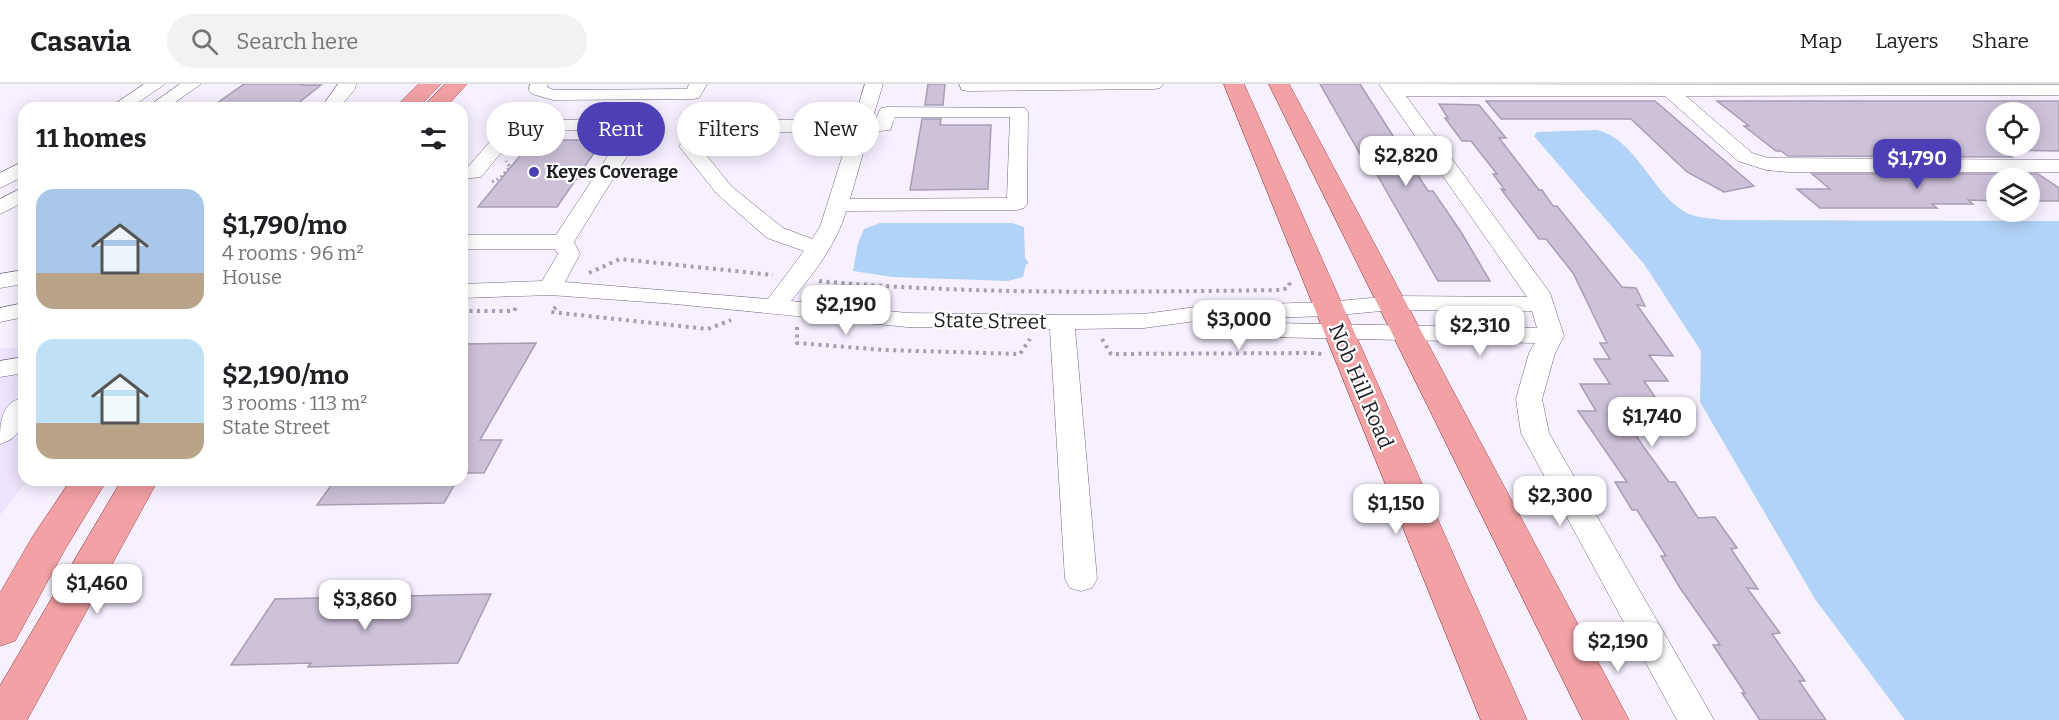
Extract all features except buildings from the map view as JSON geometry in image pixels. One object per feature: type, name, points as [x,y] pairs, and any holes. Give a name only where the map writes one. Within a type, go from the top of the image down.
[{"type":"main road","points":[[412,102],[431,84]]},
{"type":"main road","points":[[439,102],[457,84]]},
{"type":"main road","name":"Nob Hill Road","points":[[1234,84],[1503,720]]},
{"type":"main road","points":[[1279,84],[1606,720]]},
{"type":"main road","points":[[0,630],[47,546],[85,486]]},
{"type":"main road","points":[[4,720],[137,486]]},
{"type":"street","points":[[128,102],[156,84]]},
{"type":"street","points":[[164,102],[192,84]]},
{"type":"street","points":[[335,102],[346,89],[347,84]]},
{"type":"street","points":[[539,84],[538,90],[553,95],[657,89],[693,94],[699,84]]},
{"type":"street","points":[[868,102],[874,84]]},
{"type":"street","points":[[968,84],[968,86],[1154,84]]},
{"type":"street","points":[[1391,88],[1670,91],[2054,88]]},
{"type":"street","points":[[1391,88],[1538,294],[1552,336],[1542,353],[1529,399],[1535,433],[1695,720]]},
{"type":"street","points":[[1670,91],[1745,157],[1766,164],[1788,166],[2059,166]]},
{"type":"street","points":[[838,205],[1017,204],[1019,112],[887,112],[883,126],[879,126]]},
{"type":"street","points":[[468,175],[514,126],[618,124],[631,135],[563,242]]},
{"type":"street","points":[[792,126],[709,126],[689,146],[724,190],[775,233],[818,248]]},
{"type":"street","points":[[774,307],[797,278],[831,227],[852,156]]},
{"type":"street","points":[[0,182],[18,171]]},
{"type":"street","points":[[0,208],[18,197]]},
{"type":"street","points":[[468,242],[563,242]]},
{"type":"street","points":[[555,279],[569,254],[563,242]]},
{"type":"street","name":"State Street","points":[[468,276],[555,279],[675,297],[907,320],[1144,321],[1211,329],[1333,319]]},
{"type":"street","points":[[0,281],[18,278]]},
{"type":"street","name":"State Street","points":[[468,290],[555,279]]},
{"type":"street","points":[[1333,319],[1400,319],[1542,304]]},
{"type":"street","points":[[0,315],[18,310]]},
{"type":"street","points":[[1333,319],[1400,319],[1552,336]]},
{"type":"street","points":[[1062,322],[1081,579]]},
{"type":"street","points":[[0,327],[18,323]]},
{"type":"street","points":[[0,369],[18,366]]},
{"type":"street","points":[[0,435],[18,412]]},
{"type":"path","points":[[555,279],[587,274],[620,259],[680,263],[797,278],[914,288],[1026,291],[1282,290],[1289,287],[1289,279]]},
{"type":"shaded area","points":[[18,347],[18,486],[23,486],[0,515],[0,349]]},
{"type":"water","points":[[1597,130],[1611,135],[1623,144],[1673,203],[1685,212],[1698,217],[1722,220],[2059,221],[2059,720],[1905,720],[1815,599],[1700,402],[1701,351],[1644,264],[1534,136],[1537,132]]},
{"type":"water","points":[[880,223],[1012,223],[1024,227],[1025,258],[1029,263],[1026,264],[1023,277],[1008,281],[893,277],[853,271],[858,243],[864,229]]},
{"type":"place","name":"Keyes Coverage","points":[[534,172]]}]
